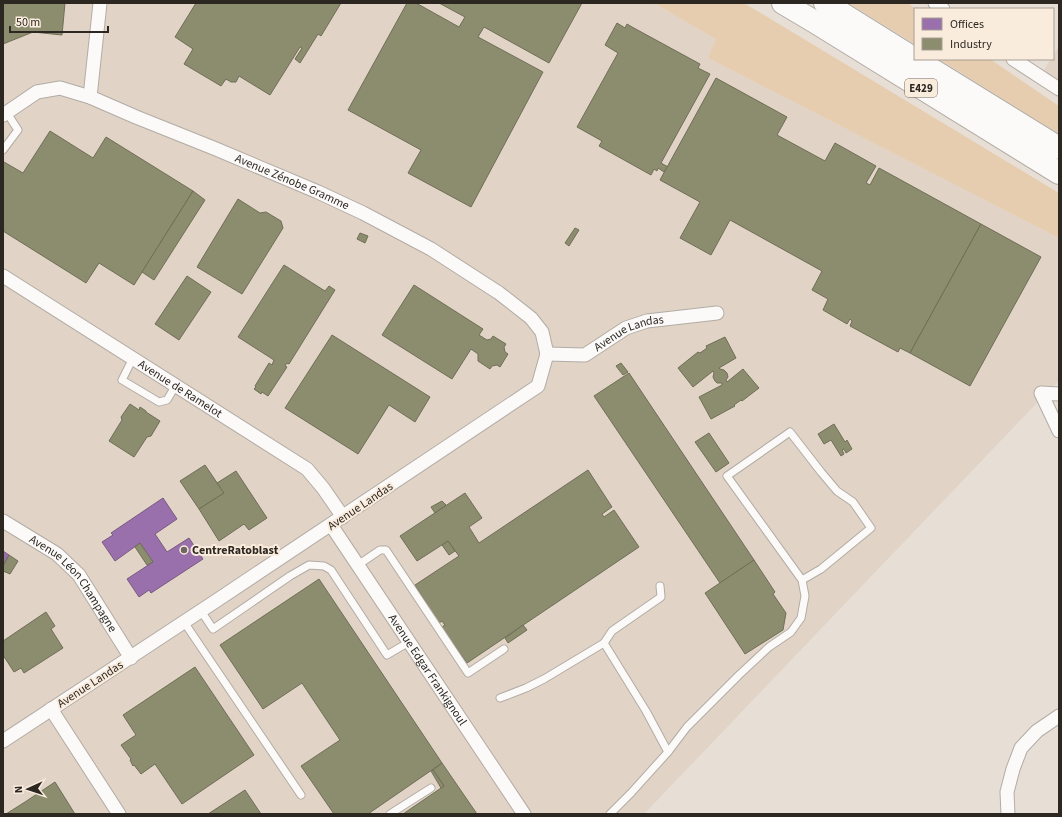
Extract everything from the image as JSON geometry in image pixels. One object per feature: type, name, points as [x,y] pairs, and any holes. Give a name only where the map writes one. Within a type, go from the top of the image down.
[{"type":"highway","name":"E429","points":[[783,3],[1059,173]]},
{"type":"highway","name":"E429","points":[[825,3],[914,58]]},
{"type":"highway","name":"E429","points":[[917,60],[1059,148]]},
{"type":"street","points":[[90,97],[100,3]]},
{"type":"street","points":[[1014,60],[1059,89]]},
{"type":"street","name":"Avenue Zénobe Gramme","points":[[5,114],[37,92],[60,88],[90,97],[136,118],[216,149],[318,192],[431,249],[499,293],[531,318],[542,332],[547,354]]},
{"type":"street","name":"Avenue de Ramelot","points":[[3,276],[307,469],[344,517]]},
{"type":"street","name":"Avenue Landas","points":[[3,741],[201,612],[538,386],[547,354],[585,355],[626,328],[647,321],[716,313]]},
{"type":"street","points":[[1059,394],[1041,393],[1059,431]]},
{"type":"street","name":"Avenue Léon Champagne","points":[[3,521],[57,554],[79,575],[131,658]]},
{"type":"street","name":"Avenue Edgar Frankignoul","points":[[331,525],[524,814]]},
{"type":"street","points":[[51,709],[119,814]]},
{"type":"street","points":[[1008,814],[1007,792],[1012,769],[1021,748],[1037,731],[1059,716]]},
{"type":"lane","points":[[3,150],[18,130],[5,114]]},
{"type":"lane","points":[[133,358],[122,380],[159,402],[167,400],[176,386]]},
{"type":"lane","points":[[610,814],[668,752],[687,727],[769,647],[792,632],[801,618],[805,596],[802,580],[728,476],[790,432],[838,491],[853,502],[871,528],[821,569],[802,580]]},
{"type":"lane","points":[[358,565],[380,550],[386,550],[468,673],[504,649]]},
{"type":"lane","points":[[201,612],[213,629],[308,564],[316,564],[331,570],[387,655],[409,642]]},
{"type":"lane","points":[[500,698],[544,679],[604,643],[612,631],[661,597],[660,586]]},
{"type":"lane","points":[[184,622],[301,795]]},
{"type":"lane","points":[[604,643],[646,711],[668,752]]},
{"type":"lane","points":[[390,814],[431,788]]},
{"type":"shaded area","points":[[3,3],[654,3],[717,39],[708,58],[1059,238],[1059,381],[644,814],[3,814]]},
{"type":"shaded area","points":[[654,3],[744,3],[1059,193],[1059,238],[708,58],[716,39]]},
{"type":"shaded area","points":[[848,3],[908,3],[915,8],[914,43]]},
{"type":"shaded area","points":[[1059,46],[1059,92],[1038,79],[1050,60],[1054,60],[1054,54]]},
{"type":"shaded area","points":[[941,60],[991,60],[1059,106],[1059,134]]},
{"type":"building: Offices","name":"CentreRatoblast","points":[[163,498],[177,519],[155,534],[167,552],[189,538],[203,559],[151,593],[149,590],[139,597],[127,579],[153,562],[140,543],[115,561],[102,542],[113,535],[111,533]]},
{"type":"building: Offices","points":[[3,551],[9,555],[3,566]]},
{"type":"building: Industry","points":[[3,3],[65,3],[62,35],[33,32],[3,44]]},
{"type":"building: Industry","points":[[196,3],[341,3],[321,36],[318,34],[300,63],[295,59],[302,48],[300,47],[270,95],[239,76],[236,82],[231,82],[226,79],[221,86],[184,64],[193,49],[175,37]]},
{"type":"building: Industry","points":[[407,3],[416,3],[459,27],[465,17],[439,3],[582,3],[549,63],[484,27],[478,37],[543,72],[471,207],[408,173],[421,150],[348,110]]},
{"type":"building: Industry","points":[[617,23],[625,28],[627,24],[700,64],[698,68],[710,74],[661,163],[668,167],[664,172],[658,168],[657,171],[654,169],[651,175],[599,146],[602,141],[577,127],[618,53],[605,45]]},
{"type":"building: Industry","points":[[716,78],[787,117],[777,135],[825,161],[835,143],[876,166],[866,183],[870,185],[879,168],[981,224],[910,353],[900,348],[898,352],[850,326],[852,321],[850,319],[847,324],[823,310],[828,299],[812,290],[822,271],[730,220],[711,255],[680,238],[700,202],[660,180]]},
{"type":"building: Industry","points":[[50,131],[93,158],[106,137],[193,191],[134,285],[99,263],[86,283],[3,231],[3,163],[4,162],[23,173]]},
{"type":"building: Industry","points":[[193,191],[205,200],[154,280],[142,272]]},
{"type":"building: Industry","points":[[238,199],[260,213],[266,212],[281,221],[283,228],[242,294],[197,267]]},
{"type":"building: Industry","points":[[981,224],[1041,257],[970,386],[910,353]]},
{"type":"building: Industry","points":[[575,228],[579,230],[569,246],[565,243]]},
{"type":"building: Industry","points":[[360,233],[368,236],[365,243],[357,239]]},
{"type":"building: Industry","points":[[284,265],[325,291],[329,286],[335,290],[289,364],[287,363],[285,366],[287,367],[268,396],[262,392],[261,394],[254,389],[269,363],[272,365],[274,360],[238,337]]},
{"type":"building: Industry","points":[[187,276],[211,292],[179,340],[155,324]]},
{"type":"building: Industry","points":[[414,285],[483,329],[479,335],[487,340],[491,339],[493,336],[506,344],[504,347],[505,352],[508,354],[500,367],[497,365],[492,366],[490,369],[478,361],[478,354],[471,349],[452,379],[382,335]]},
{"type":"building: Industry","points":[[332,335],[430,397],[415,422],[389,405],[358,454],[285,408]]},
{"type":"building: Industry","points":[[725,337],[736,358],[719,368],[727,373],[727,382],[743,369],[759,388],[734,405],[735,406],[711,419],[699,397],[722,385],[722,383],[717,383],[715,381],[713,371],[693,387],[678,368],[698,352],[700,353],[707,348],[706,346]]},
{"type":"building: Industry","points":[[621,363],[628,372],[623,375],[616,366]]},
{"type":"building: Industry","points":[[629,373],[754,560],[720,583],[594,396]]},
{"type":"building: Industry","points":[[130,404],[139,410],[140,407],[160,421],[151,436],[147,437],[134,457],[109,441],[122,420],[121,417]]},
{"type":"building: Industry","points":[[834,424],[845,442],[847,440],[852,449],[846,453],[844,449],[842,450],[844,454],[841,456],[831,440],[824,444],[818,434]]},
{"type":"building: Industry","points":[[709,433],[729,463],[716,472],[695,442]]},
{"type":"building: Industry","points":[[205,465],[224,493],[199,509],[180,481]]},
{"type":"building: Industry","points":[[588,470],[612,507],[602,514],[604,517],[614,510],[639,547],[467,663],[442,627],[445,625],[442,621],[439,623],[415,585],[459,556],[448,541],[417,561],[400,536],[465,493],[482,518],[469,527],[479,543]]},
{"type":"building: Industry","points":[[236,471],[267,518],[249,530],[244,524],[219,541],[199,509],[224,493],[217,483]]},
{"type":"building: Industry","points":[[442,501],[446,505],[435,513],[431,507]]},
{"type":"building: Industry","points":[[448,541],[455,551],[449,555],[442,545]]},
{"type":"building: Industry","points":[[140,543],[153,562],[147,565],[135,547]]},
{"type":"building: Industry","points":[[9,555],[18,561],[10,574],[3,571],[3,566]]},
{"type":"building: Industry","points":[[754,560],[775,592],[773,594],[786,613],[783,630],[745,654],[705,593]]},
{"type":"building: Industry","points":[[319,579],[442,763],[368,814],[334,814],[301,766],[340,740],[302,683],[263,709],[220,645]]},
{"type":"building: Industry","points":[[46,612],[55,626],[51,629],[63,648],[24,673],[21,668],[14,672],[3,655],[3,641]]},
{"type":"building: Industry","points":[[523,625],[527,630],[508,643],[505,638]]},
{"type":"building: Industry","points":[[195,667],[254,755],[182,804],[155,764],[141,774],[134,765],[133,766],[130,760],[131,759],[121,745],[136,735],[123,715]]},
{"type":"building: Industry","points":[[442,763],[477,814],[403,814],[444,786],[433,770]]},
{"type":"building: Industry","points":[[433,770],[444,786],[441,788],[431,771]]},
{"type":"building: Industry","points":[[55,782],[75,814],[6,814],[25,802]]},
{"type":"building: Industry","points":[[245,790],[261,814],[208,814]]},
{"type":"place","name":"CentreRatoblast","points":[[184,550]]}]
